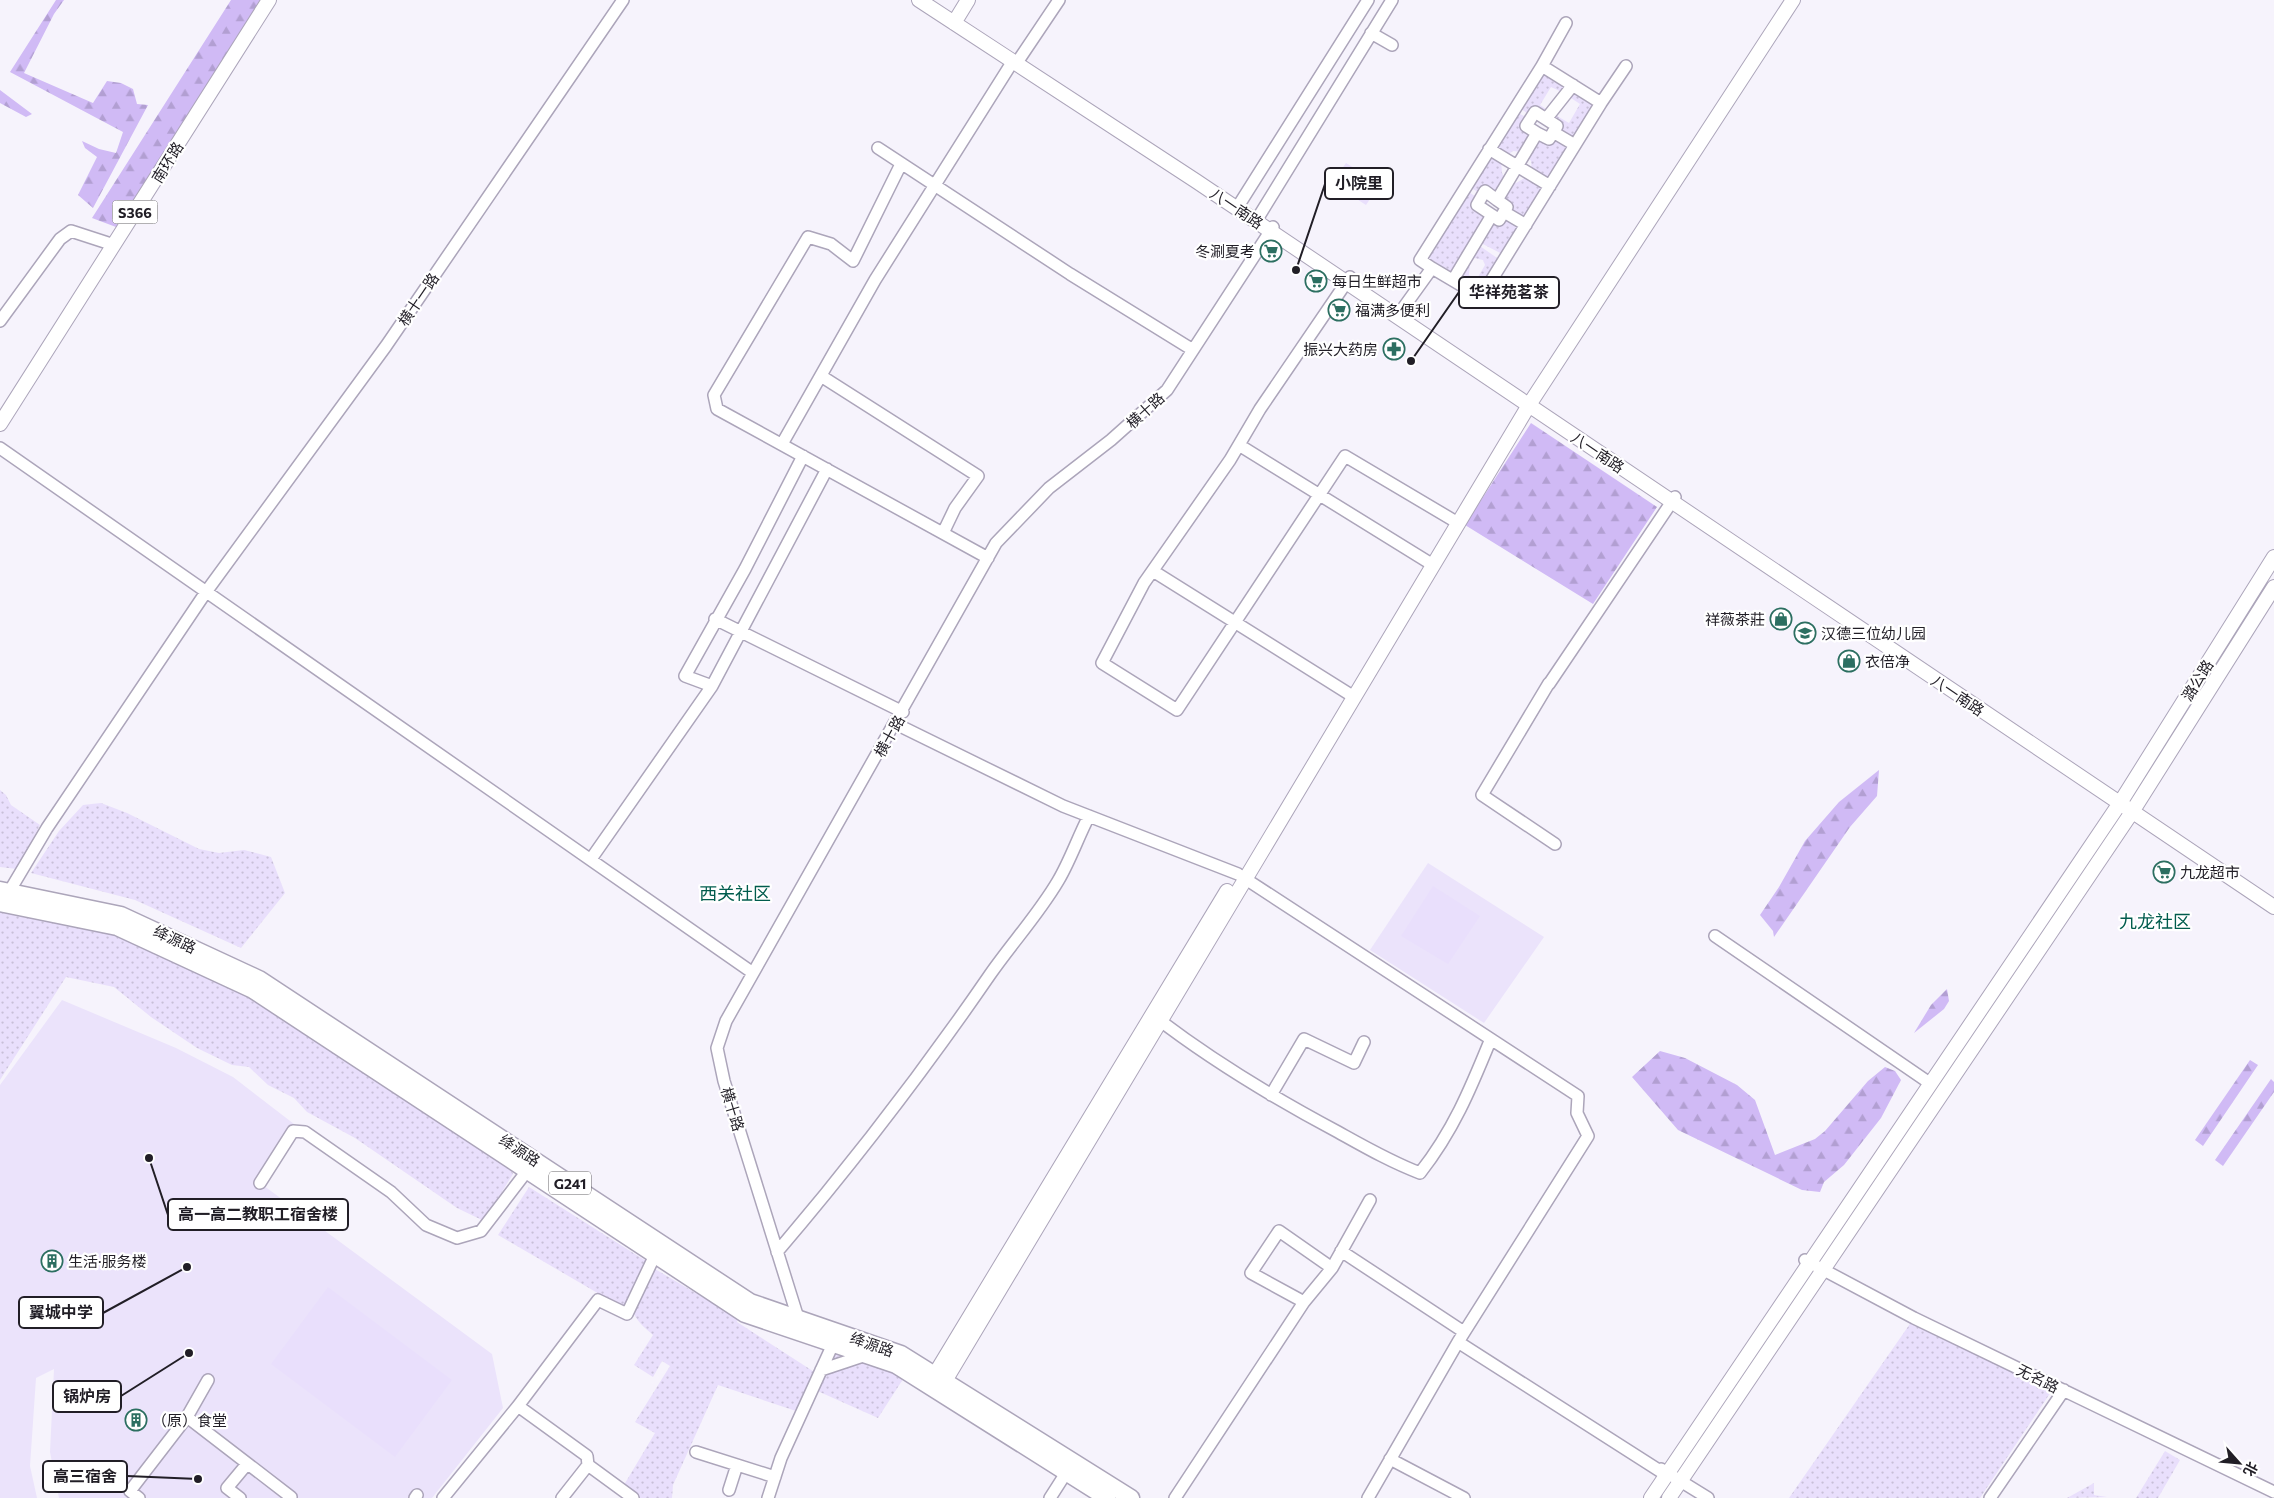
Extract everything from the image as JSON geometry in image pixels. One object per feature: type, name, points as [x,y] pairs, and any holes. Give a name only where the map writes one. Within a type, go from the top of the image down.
[{"type":"highway","name":"绛源路","points":[[3,895],[117,927],[253,990],[744,1314],[896,1365],[936,1383],[1131,1498]]},
{"type":"highway","name":"绛源路","points":[[3,895],[121,915],[259,979],[750,1302],[901,1354],[936,1383],[1066,1473],[1107,1498]]},
{"type":"main road","name":"南环路","points":[[0,424],[269,0]]},
{"type":"main road","name":"八一南路","points":[[919,0],[940,7]]},
{"type":"main road","name":"八一南路","points":[[926,0],[940,7],[955,20],[1016,61],[1238,206],[2122,800],[2274,907]]},
{"type":"main road","points":[[955,20],[968,0]]},
{"type":"main road","points":[[936,1383],[1527,401],[1783,0]]},
{"type":"main road","points":[[1527,401],[1793,0]]},
{"type":"main road","name":"潞公路","points":[[1651,1498],[1663,1471],[1931,1084],[2122,800],[2274,557]]},
{"type":"main road","name":"潞公路","points":[[1669,1498],[2134,809],[2274,587]]},
{"type":"main road","name":"八一南路","points":[[2134,809],[2274,902]]},
{"type":"street","name":"横十一路","points":[[3,895],[206,592],[386,346],[623,0]]},
{"type":"street","points":[[782,444],[875,280],[934,185],[1059,0]]},
{"type":"street","points":[[1238,206],[1368,0]]},
{"type":"street","points":[[1257,219],[1392,0]]},
{"type":"street","points":[[1566,22],[1542,66],[1420,260],[1481,297],[1601,103],[1626,66]]},
{"type":"street","points":[[1372,33],[1392,45]]},
{"type":"street","points":[[1542,66],[1601,103]]},
{"type":"street","points":[[1546,119],[1573,85]]},
{"type":"street","points":[[1515,108],[1532,118]]},
{"type":"street","points":[[1535,112],[1546,119],[1557,126],[1549,140],[1526,126],[1535,112]]},
{"type":"street","points":[[1553,132],[1575,145]]},
{"type":"street","points":[[1497,200],[1537,133]]},
{"type":"street","points":[[878,148],[1070,274],[1193,350]]},
{"type":"street","points":[[1490,149],[1550,186]]},
{"type":"street","points":[[901,164],[853,261],[832,244],[808,237],[714,395],[717,409],[988,558]]},
{"type":"street","points":[[1465,188],[1481,198]]},
{"type":"street","points":[[1485,191],[1497,200],[1507,207],[1499,220],[1477,206],[1485,191]]},
{"type":"street","points":[[1504,212],[1526,224]]},
{"type":"street","points":[[1453,280],[1492,216]]},
{"type":"street","name":"横十路","points":[[798,1318],[724,1081],[717,1048],[726,1021],[903,712],[996,543],[1049,488],[1111,440],[1167,390],[1272,229]]},
{"type":"street","points":[[0,321],[60,239],[71,231],[114,245]]},
{"type":"street","points":[[1399,314],[1432,268],[1435,270]]},
{"type":"street","points":[[1348,280],[1260,409],[1240,445],[1153,571],[1102,663],[1177,710],[1345,456],[1455,522]]},
{"type":"street","points":[[821,376],[978,476],[955,508],[943,533]]},
{"type":"street","points":[[1240,445],[1430,564]]},
{"type":"street","points":[[0,448],[753,973]]},
{"type":"street","points":[[712,686],[685,676],[715,619],[745,569],[803,456]]},
{"type":"street","points":[[591,859],[712,686],[827,469]]},
{"type":"street","points":[[1555,844],[1482,795],[1549,683],[1674,499]]},
{"type":"street","points":[[1153,571],[1351,695]]},
{"type":"street","points":[[715,619],[741,630],[903,712]]},
{"type":"street","points":[[896,724],[1016,783],[1089,816],[1242,876],[1490,1041],[1578,1096],[1577,1114],[1588,1136],[1461,1337],[1368,1498]]},
{"type":"street","points":[[777,1252],[838,1180],[1022,933],[1058,880],[1089,816]]},
{"type":"street","points":[[1715,936],[1931,1084]]},
{"type":"street","points":[[1156,1018],[1271,1095],[1391,1161],[1420,1173],[1440,1147],[1465,1103],[1490,1041]]},
{"type":"street","points":[[1271,1095],[1304,1039],[1354,1063],[1364,1042]]},
{"type":"street","points":[[260,1183],[293,1131],[305,1132],[391,1192],[426,1225],[457,1238],[481,1231],[527,1171]]},
{"type":"street","points":[[1175,1498],[1304,1302],[1332,1268],[1370,1200]]},
{"type":"street","points":[[1304,1302],[1251,1273],[1279,1231],[1332,1268]]},
{"type":"street","points":[[1341,1251],[1461,1337],[1663,1471],[1708,1498]]},
{"type":"street","points":[[443,1498],[518,1406],[598,1300],[627,1314],[655,1255]]},
{"type":"street","name":"无名路","points":[[1807,1262],[1914,1318],[2273,1488]]},
{"type":"street","points":[[768,1498],[781,1458],[833,1344]]},
{"type":"street","points":[[821,1370],[866,1355]]},
{"type":"street","points":[[138,1498],[130,1491],[187,1418],[208,1380]]},
{"type":"street","points":[[1990,1498],[2064,1390]]},
{"type":"street","points":[[518,1406],[587,1456],[588,1465],[562,1498]]},
{"type":"street","points":[[187,1418],[291,1497]]},
{"type":"street","points":[[696,1452],[775,1477]]},
{"type":"street","points":[[1390,1459],[1464,1498]]},
{"type":"street","points":[[240,1498],[227,1488],[247,1464]]},
{"type":"street","points":[[588,1465],[633,1498]]},
{"type":"street","points":[[729,1490],[737,1465]]},
{"type":"street","points":[[1050,1498],[1066,1473]]},
{"type":"shaded area","points":[[1542,72],[1567,87],[1564,93],[1551,87],[1540,105],[1549,111],[1530,115],[1521,109]]},
{"type":"shaded area","points":[[1573,91],[1595,105],[1574,142],[1555,132],[1552,113],[1569,123],[1580,104],[1568,96]]},
{"type":"shaded area","points":[[1516,112],[1528,118],[1535,133],[1523,152],[1513,151],[1507,155],[1494,148]]},
{"type":"shaded area","points":[[1553,135],[1572,146],[1549,183],[1532,173],[1531,161],[1526,154],[1537,136]]},
{"type":"shaded area","points":[[1491,153],[1501,160],[1502,173],[1505,179],[1496,196],[1480,193],[1469,187]]},
{"type":"shaded area","points":[[1346,163],[1380,184],[1366,205],[1332,183]]},
{"type":"shaded area","points":[[1528,176],[1547,186],[1525,222],[1500,200],[1510,181],[1516,183]]},
{"type":"shaded area","points":[[1467,191],[1478,198],[1487,216],[1454,274],[1426,256]]},
{"type":"shaded area","points":[[1505,215],[1522,226],[1504,255],[1479,242],[1493,219]]},
{"type":"shaded area","points":[[1477,244],[1500,260],[1482,291],[1457,277],[1466,262],[1470,264],[1469,275],[1478,277],[1485,265],[1483,260],[1474,258],[1472,261],[1468,260]]},
{"type":"shaded area","points":[[0,790],[6,795],[11,805],[40,825],[17,869],[0,867]]},
{"type":"shaded area","points":[[101,803],[127,813],[199,849],[219,853],[244,850],[271,857],[285,893],[241,948],[135,900],[31,873],[59,831],[83,805]]},
{"type":"shaded area","points":[[1428,863],[1544,937],[1484,1023],[1370,950]]},
{"type":"shaded area","points":[[1433,886],[1480,916],[1448,964],[1401,936]]},
{"type":"shaded area","points":[[0,907],[135,939],[253,996],[511,1168],[513,1174],[484,1221],[457,1208],[355,1138],[307,1112],[294,1098],[268,1085],[249,1067],[232,1065],[197,1048],[151,1017],[114,987],[66,977],[0,1080]]},
{"type":"shaded area","points":[[62,1000],[176,1048],[233,1077],[294,1124],[256,1180],[492,1354],[503,1408],[432,1498],[59,1498],[50,1452],[54,1369],[36,1378],[30,1466],[37,1498],[0,1498],[0,1085]]},
{"type":"shaded area","points":[[529,1187],[646,1261],[642,1275],[625,1309],[498,1235]]},
{"type":"shaded area","points":[[655,1269],[738,1318],[737,1322],[819,1375],[833,1344],[907,1373],[878,1418],[813,1389],[802,1413],[718,1385],[673,1485],[672,1498],[633,1498],[621,1490],[655,1433],[635,1422],[670,1366],[662,1361],[653,1377],[634,1365],[653,1335],[638,1320],[633,1310]]},
{"type":"shaded area","points":[[328,1287],[452,1380],[395,1457],[271,1364]]},
{"type":"shaded area","points":[[1914,1318],[2055,1386],[1980,1498],[1789,1498]]},
{"type":"shaded area","points":[[2165,1451],[2180,1460],[2158,1498],[2136,1498]]},
{"type":"shaded area","points":[[2094,1483],[2094,1495],[2107,1497],[2067,1498]]},
{"type":"green space","points":[[56,0],[64,0],[54,14],[24,73],[93,103],[107,81],[121,83],[133,89],[137,104],[148,105],[93,208],[78,195],[97,157],[85,148],[82,141],[99,149],[116,153],[123,132],[10,72]]},
{"type":"green space","points":[[231,0],[262,0],[116,227],[92,218]]},
{"type":"green space","points":[[0,90],[32,114],[26,117],[0,103]]},
{"type":"green space","points":[[1531,423],[1657,507],[1593,604],[1465,525]]},
{"type":"green space","points":[[1879,770],[1877,796],[1850,827],[1774,937],[1773,931],[1760,915],[1779,887],[1805,841],[1839,802]]},
{"type":"green space","points":[[1947,989],[1949,1001],[1944,1009],[1914,1033],[1931,1005]]},
{"type":"green space","points":[[1660,1051],[1685,1058],[1737,1085],[1755,1100],[1775,1155],[1815,1139],[1825,1131],[1868,1081],[1885,1067],[1895,1071],[1901,1080],[1881,1118],[1844,1165],[1824,1182],[1820,1192],[1802,1190],[1678,1130],[1632,1077]]},
{"type":"green space","points":[[2250,1060],[2258,1065],[2203,1146],[2195,1140]]},
{"type":"green space","points":[[2271,1079],[2274,1082],[2274,1092],[2223,1166],[2215,1160]]},
{"type":"place","name":"冬涮夏考","points":[[1271,251]]},
{"type":"place","name":"小院里","points":[[1296,270]]},
{"type":"place","name":"每日生鲜超市","points":[[1316,281]]},
{"type":"place","name":"福满多便利","points":[[1339,310]]},
{"type":"place","name":"振兴大药房","points":[[1394,349]]},
{"type":"place","name":"华祥苑茗茶","points":[[1411,361]]},
{"type":"place","name":"祥薇茶莊","points":[[1781,619]]},
{"type":"place","name":"汉德三位幼儿园","points":[[1805,633]]},
{"type":"place","name":"衣倍净","points":[[1849,661]]},
{"type":"place","name":"九龙超市","points":[[2164,872]]},
{"type":"place","name":"高一高二教职工宿舍楼","points":[[149,1158]]},
{"type":"place","name":"生活·服务楼","points":[[52,1261]]},
{"type":"place","name":"翼城中学","points":[[187,1267]]},
{"type":"place","name":"锅炉房","points":[[189,1353]]},
{"type":"place","name":"（原）食堂","points":[[136,1420]]},
{"type":"place","name":"高三宿舍","points":[[198,1479]]},
{"type":"district","name":"西关社区","points":[[735,893]]},
{"type":"district","name":"九龙社区","points":[[2155,921]]}]
